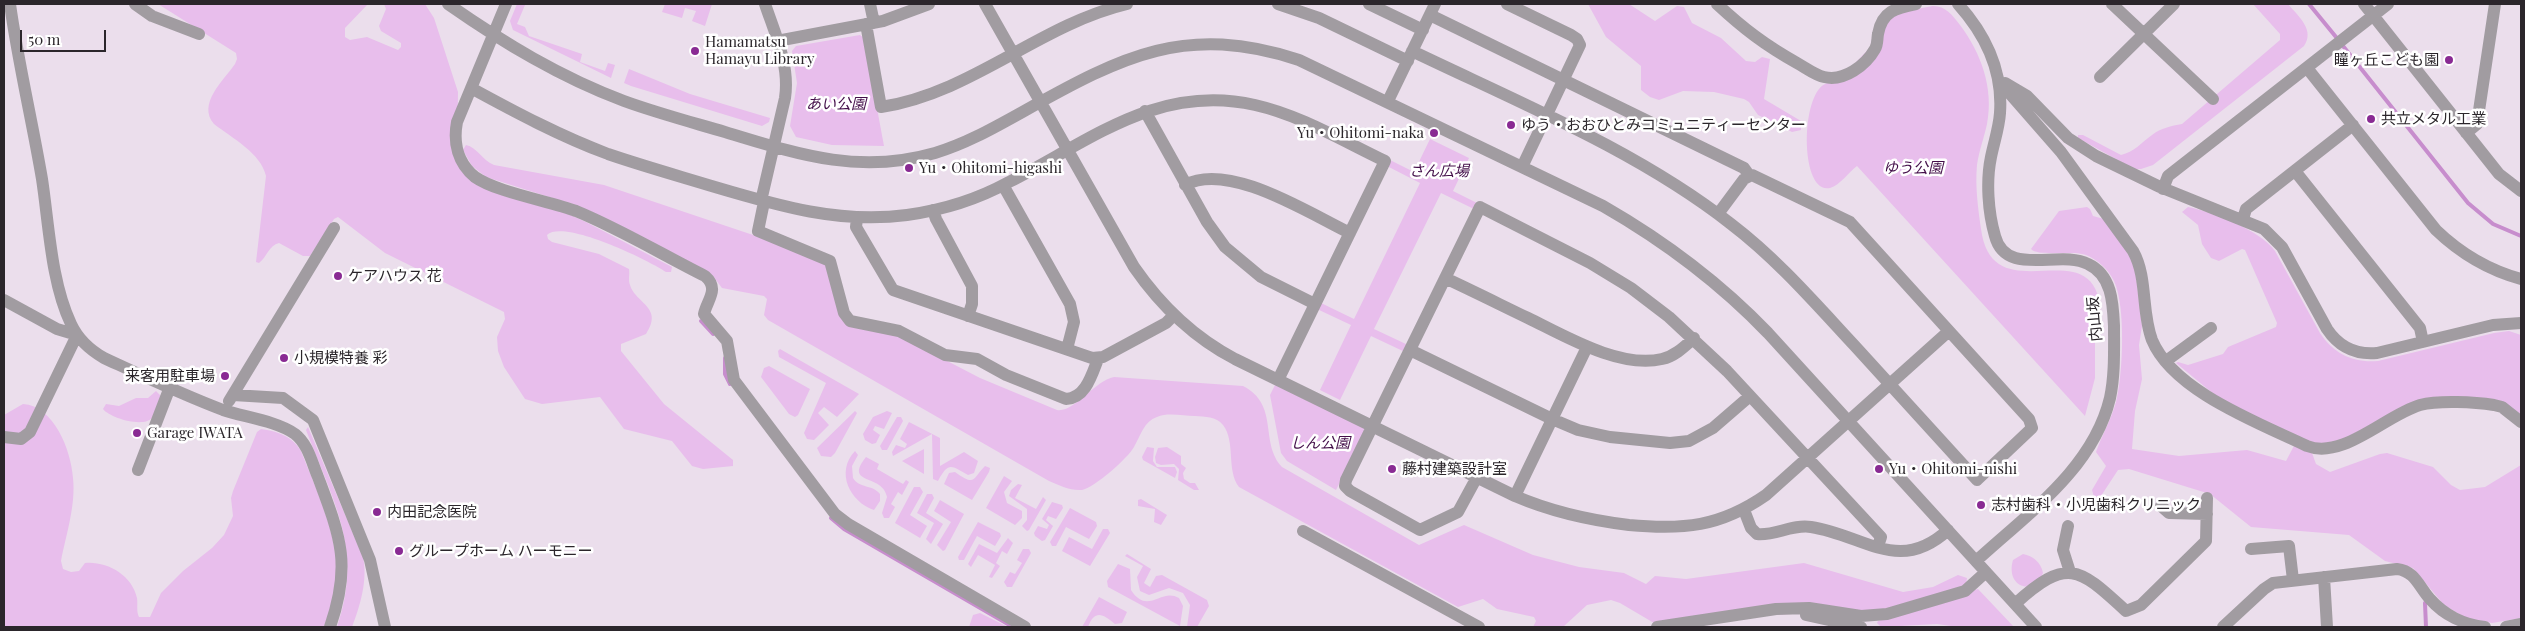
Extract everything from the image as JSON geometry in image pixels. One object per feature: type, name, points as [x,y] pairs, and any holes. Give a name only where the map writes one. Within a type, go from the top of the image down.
[{"type":"street","points":[[10,4],[60,293],[68,317],[77,334],[89,348],[104,358],[226,411],[290,431],[302,441],[336,524],[341,546],[342,586],[330,627]]},
{"type":"street","points":[[135,4],[152,16],[199,34]]},
{"type":"street","points":[[448,4],[492,35],[545,66],[616,98],[774,147],[830,160],[865,162],[900,160],[934,153],[967,141],[1099,70],[1128,58],[1174,47],[1206,44],[1253,48],[1284,55],[1314,66],[1618,215],[1697,268],[1756,320],[2036,627]]},
{"type":"street","points":[[506,4],[492,35],[455,132],[458,152],[468,170],[484,182],[588,217],[709,280],[713,289],[704,314],[727,341],[734,380],[835,514],[848,524],[1025,627]]},
{"type":"street","points":[[765,4],[784,60],[787,83],[758,231],[830,261],[844,313],[850,321],[899,331],[945,355],[977,359],[1013,378],[1066,398],[1075,397],[1086,386],[1098,359],[1166,323],[1174,316]]},
{"type":"street","points":[[870,4],[870,23],[881,107],[916,100],[948,89],[1070,23],[1127,4]]},
{"type":"street","points":[[777,41],[790,36],[870,23],[899,16],[929,4]]},
{"type":"street","points":[[985,4],[1134,267],[1154,295],[1174,316],[1220,351],[1515,496],[1549,510],[1580,518],[1669,528],[1704,525],[1744,510],[1766,495],[1949,331]]},
{"type":"street","points":[[1278,4],[1319,18],[1410,56],[1547,116],[1649,168],[1718,214],[1758,246],[1795,282],[1976,480],[2032,428],[2029,419],[1850,222],[1756,176],[1749,175],[1744,168],[1564,81],[1432,10],[1423,30],[1410,56],[1388,101]]},
{"type":"street","points":[[1370,4],[1423,30]]},
{"type":"street","points":[[1507,4],[1577,39],[1580,45],[1522,167]]},
{"type":"street","points":[[1717,4],[1745,30],[1769,47],[1816,73],[1825,77],[1836,78],[1856,69],[1872,53],[1877,43],[1880,24],[1884,16],[1891,10],[1916,4]]},
{"type":"street","name":"内山坂","points":[[1958,4],[1984,38],[1993,59],[1998,80],[2000,114],[1989,178],[1995,238],[2005,252],[2020,260],[2075,259],[2089,264],[2100,273],[2110,292],[2114,314],[2113,381],[2105,415],[2080,462],[2056,488],[1976,561]]},
{"type":"street","points":[[2112,4],[2213,99]]},
{"type":"street","points":[[2100,78],[2174,4]]},
{"type":"street","points":[[2364,4],[2499,174],[2521,191]]},
{"type":"street","points":[[2163,188],[2168,176],[2388,4]]},
{"type":"street","points":[[2466,133],[2477,124],[2494,4]]},
{"type":"street","points":[[2307,68],[2436,230],[2448,242],[2476,262],[2521,279]]},
{"type":"street","points":[[1998,80],[2027,96],[2068,138],[2086,151],[2163,188],[2264,229],[2277,240],[2326,329],[2340,344],[2357,353],[2367,354],[2493,325],[2521,324]]},
{"type":"street","points":[[1998,80],[2061,152],[2133,250],[2140,268],[2149,330],[2155,344],[2166,361],[2213,401],[2314,449],[2331,449],[2415,407],[2430,404],[2494,405],[2502,408],[2521,422]]},
{"type":"street","points":[[471,88],[548,129],[606,153],[802,212],[856,218],[887,217],[933,210],[970,200],[1003,185],[1124,120],[1145,111],[1170,104],[1201,100],[1232,101],[1256,105],[1292,116],[1385,161],[1278,380]]},
{"type":"street","points":[[1145,111],[1211,229],[1236,258],[1261,277],[1315,304]]},
{"type":"street","points":[[2243,219],[2246,209],[2353,125]]},
{"type":"street","points":[[2295,171],[2420,328],[2423,342]]},
{"type":"street","points":[[1718,214],[1749,175]]},
{"type":"street","points":[[1185,185],[1196,180],[1215,180],[1252,186],[1350,233]]},
{"type":"street","points":[[1003,185],[1070,304],[1074,322],[1067,349]]},
{"type":"street","points":[[1477,477],[1458,512],[1425,529],[1415,529],[1350,491],[1345,486],[1346,480],[1480,208],[1604,271],[1657,307],[1694,338],[1881,537],[1878,546]]},
{"type":"street","points":[[933,210],[972,286],[972,304],[968,316]]},
{"type":"street","points":[[856,218],[856,227],[893,290],[1098,359]]},
{"type":"street","points":[[226,411],[233,395],[334,228]]},
{"type":"street","points":[[1445,278],[1587,347],[1613,356],[1655,360],[1672,356],[1694,338]]},
{"type":"street","points":[[4,300],[57,329],[77,334]]},
{"type":"street","points":[[2166,361],[2211,328]]},
{"type":"street","points":[[4,437],[21,439],[30,432],[77,334]]},
{"type":"street","points":[[1515,496],[1587,347]]},
{"type":"street","points":[[1410,350],[1552,419],[1600,436],[1679,443],[1706,434],[1750,396]]},
{"type":"street","points":[[138,470],[170,387]]},
{"type":"street","points":[[233,395],[283,398],[312,420],[370,560],[385,627]]},
{"type":"street","points":[[2015,604],[2028,592],[2058,575],[2070,572],[2079,573],[2096,583],[2126,611],[2141,605],[2206,541],[2207,498]]},
{"type":"street","points":[[2161,506],[2168,513],[2207,514]]},
{"type":"street","points":[[1744,510],[1751,528],[1757,534],[1793,527],[1811,526],[1900,552],[1914,551],[1937,540],[1948,530]]},
{"type":"street","points":[[2068,526],[2063,550],[2070,572]]},
{"type":"street","points":[[1303,531],[1479,627]]},
{"type":"street","points":[[2250,549],[2289,546],[2293,580]]},
{"type":"street","points":[[2222,627],[2268,585],[2293,580],[2404,570],[2415,577],[2430,599],[2440,609],[2464,623],[2485,627]]},
{"type":"street","points":[[1657,627],[1776,609],[1809,608],[1861,616],[1888,614],[1957,594],[1971,586],[1986,572]]},
{"type":"street","points":[[2324,577],[2327,627]]},
{"type":"street","points":[[1796,608],[1796,613],[1861,627]]},
{"type":"street","points":[[2506,627],[2521,624]]},
{"type":"green space","points":[[158,4],[368,4],[345,28],[345,37],[350,40],[367,37],[398,50],[401,47],[401,43],[381,31],[379,26],[386,9],[384,4],[425,4],[434,18],[458,92],[457,164],[586,222],[672,267],[671,272],[666,272],[606,243],[570,232],[556,232],[547,235],[548,239],[552,242],[599,254],[629,269],[630,285],[647,306],[652,318],[651,325],[646,334],[621,344],[621,351],[664,404],[733,460],[733,466],[703,469],[692,466],[672,441],[624,429],[600,397],[542,404],[525,399],[504,367],[498,351],[497,337],[505,319],[504,312],[385,253],[338,217],[334,219],[310,256],[303,256],[279,243],[270,249],[259,263],[256,262],[266,176],[263,168],[252,153],[214,124],[208,109],[214,93],[235,64],[237,59],[236,53]]},
{"type":"green space","points":[[517,4],[525,5],[517,24],[525,27],[529,36],[582,54],[580,62],[605,71],[608,63],[615,65],[611,78],[513,30],[510,21]]},
{"type":"green space","points":[[665,4],[712,4],[705,26],[692,21],[696,11],[685,8],[682,18],[662,12]]},
{"type":"green space","points":[[1588,4],[1629,4],[1655,21],[1677,6],[1684,7],[1692,23],[1721,38],[1746,61],[1755,62],[1762,57],[1770,59],[1764,99],[1801,121],[1801,130],[1792,132],[1758,115],[1749,102],[1744,99],[1714,92],[1683,91],[1659,100],[1650,97],[1641,90],[1641,66],[1606,37]]},
{"type":"green space","points":[[2253,4],[2288,4],[2307,29],[2308,35],[2304,46],[2153,165],[2134,169],[2078,138],[2078,135],[2083,135],[2121,155],[2134,149],[2159,131],[2182,124],[2280,40],[2280,34]]},
{"type":"green space","name":"ゆう公園","points":[[1933,6],[1942,8],[1957,21],[1980,59],[1987,84],[1989,111],[1977,165],[1976,181],[1981,229],[1990,255],[2005,267],[2024,271],[2066,271],[2084,276],[2096,291],[2101,320],[2100,324],[2095,324],[2095,378],[2085,416],[1857,166],[1841,181],[1830,188],[1820,186],[1813,176],[1807,143],[1811,106],[1817,92],[1826,83],[1836,83],[1883,34],[1888,19],[1900,12]]},
{"type":"green space","name":"あい公園","points":[[860,35],[864,38],[884,146],[832,145],[796,137],[790,126],[797,83],[792,51],[796,46]]},
{"type":"green space","points":[[629,69],[690,94],[770,118],[769,122],[762,126],[631,86],[624,83]]},
{"type":"green space","name":"さん広場","points":[[1430,139],[1469,158],[1453,191],[1477,203],[1474,209],[1441,193],[1374,329],[1408,345],[1405,352],[1371,336],[1340,400],[1320,390],[1351,325],[1317,309],[1321,303],[1354,319],[1420,183],[1387,166],[1390,160],[1414,172]]},
{"type":"green space","points":[[466,145],[473,148],[494,165],[604,185],[759,237],[827,264],[840,315],[903,338],[980,378],[1057,410],[1064,410],[1070,407],[1099,384],[1114,377],[1243,386],[1254,394],[1266,413],[1271,446],[1275,457],[1282,467],[1419,545],[1464,525],[1533,555],[1579,567],[1624,573],[1646,584],[1655,576],[1686,579],[1804,563],[1903,592],[1933,587],[1958,575],[1967,578],[1966,585],[1887,610],[1849,610],[1654,623],[1620,603],[1611,600],[1587,605],[1563,627],[1533,627],[1536,621],[1534,617],[1497,609],[1483,599],[1458,607],[1239,487],[1233,473],[1227,432],[1223,425],[1214,418],[1166,415],[1153,419],[1143,430],[1131,452],[1118,465],[1087,488],[1073,490],[1049,481],[768,320],[764,315],[767,299],[764,296],[722,288],[713,276],[568,203],[486,177],[472,166],[463,150]]},
{"type":"green space","points":[[2087,207],[2093,216],[2104,219],[2134,260],[2142,326],[2139,345],[2142,379],[2135,411],[2132,449],[2179,456],[2247,450],[2286,461],[2295,444],[2312,453],[2316,464],[2330,472],[2387,453],[2433,467],[2451,485],[2460,490],[2485,487],[2521,465],[2521,618],[2492,623],[2466,618],[2444,605],[2413,568],[2385,561],[2349,535],[2251,527],[2210,494],[2129,469],[2118,470],[2101,496],[2094,497],[2092,490],[2106,466],[2096,452],[2116,402],[2122,358],[2122,323],[2118,292],[2109,273],[2099,262],[2086,255],[2041,253],[2031,249],[2059,211]]},
{"type":"green space","points":[[2188,207],[2235,223],[2268,243],[2275,251],[2325,340],[2338,352],[2352,359],[2378,361],[2494,333],[2509,331],[2521,335],[2521,417],[2512,409],[2429,399],[2337,442],[2316,445],[2221,400],[2176,363],[2188,365],[2223,354],[2228,347],[2276,327],[2277,323],[2245,250],[2242,249],[2219,261],[2211,258],[2202,244],[2198,225],[2182,212]]},
{"type":"green space","points":[[780,349],[859,394],[837,417],[824,407],[818,413],[829,425],[814,440],[807,439],[804,433],[826,383],[779,357],[778,351]]},
{"type":"green space","points":[[769,366],[810,389],[798,415],[795,417],[789,414],[761,377],[764,368]]},
{"type":"green space","name":"しん公園","points":[[1275,385],[1364,428],[1365,432],[1336,490],[1287,461],[1281,453],[1270,395]]},
{"type":"green space","points":[[156,391],[161,396],[158,408],[148,421],[127,421],[112,416],[103,409],[106,404],[119,406],[136,398],[148,398]]},
{"type":"green space","points":[[23,404],[44,412],[52,421],[59,431],[72,467],[74,488],[70,520],[61,561],[63,569],[71,572],[79,571],[85,563],[93,563],[102,564],[117,571],[124,576],[134,590],[139,617],[150,617],[161,593],[224,535],[233,516],[231,498],[233,491],[257,432],[261,429],[267,430],[289,438],[301,451],[321,502],[332,537],[337,573],[332,604],[324,627],[4,627],[4,415]]},
{"type":"green space","points":[[855,411],[857,413],[835,453],[831,457],[821,456],[817,448]]},
{"type":"green space","points":[[887,411],[892,413],[884,429],[875,426],[873,430],[880,435],[876,443],[872,444],[865,440],[863,434],[873,417]]},
{"type":"green space","points":[[897,417],[901,417],[903,421],[887,450],[882,450],[880,446]]},
{"type":"green space","points":[[909,422],[940,438],[940,466],[964,452],[978,461],[974,473],[968,475],[951,467],[945,470],[938,481],[933,479],[932,434],[893,456],[892,452],[896,445],[905,448],[907,444],[900,439]]},
{"type":"green space","points":[[308,427],[363,557],[364,584],[352,627],[337,627],[345,599],[346,550],[342,526],[335,503],[306,430]]},
{"type":"green space","points":[[1147,447],[1154,448],[1153,461],[1157,467],[1175,467],[1177,472],[1175,478],[1143,460],[1142,457]]},
{"type":"green space","points":[[1167,447],[1181,456],[1181,464],[1186,468],[1183,473],[1184,479],[1190,483],[1195,483],[1199,490],[1194,490],[1178,480],[1179,469],[1174,464],[1161,465],[1156,463],[1155,457],[1158,448]]},
{"type":"green space","points":[[924,449],[924,474],[902,461]]},
{"type":"green space","points":[[855,451],[858,455],[852,466],[853,478],[859,484],[873,489],[880,494],[880,501],[874,510],[858,500],[848,485],[846,468],[849,459]]},
{"type":"green space","points":[[866,457],[879,464],[877,469],[903,484],[906,480],[909,482],[902,495],[898,492],[891,504],[895,507],[889,518],[884,518],[882,513],[887,497],[884,490],[879,485],[861,476],[859,472],[860,466]]},
{"type":"green space","points":[[985,466],[990,468],[989,472],[972,500],[944,484],[949,473],[955,472],[967,479],[973,480]]},
{"type":"green space","points":[[1004,476],[1012,481],[1004,492],[1007,503],[1022,511],[1022,518],[1015,525],[986,508]]},
{"type":"green space","points":[[1018,484],[1022,485],[1015,498],[1036,509],[1043,497],[1046,500],[1027,531],[1022,526],[1027,520],[1027,509],[1009,496],[1011,490]]},
{"type":"green space","points":[[914,487],[920,487],[923,492],[910,515],[927,526],[920,538],[895,523]]},
{"type":"green space","points":[[927,494],[932,494],[934,498],[926,513],[943,524],[931,544],[926,539],[934,523],[917,513]]},
{"type":"green space","points":[[1141,499],[1167,515],[1161,525],[1154,522],[1155,509],[1138,506],[1138,500]]},
{"type":"green space","points":[[940,500],[964,514],[943,551],[937,545],[951,522],[934,511]]},
{"type":"green space","points":[[1052,502],[1062,505],[1063,508],[1056,519],[1048,516],[1046,520],[1053,526],[1045,540],[1042,541],[1034,533],[1038,526],[1047,529],[1049,525],[1042,519]]},
{"type":"green space","points":[[1070,508],[1096,522],[1097,526],[1089,539],[1066,527],[1056,546],[1052,546],[1050,542]]},
{"type":"green space","points":[[978,522],[1000,533],[1001,536],[995,546],[977,536],[964,560],[959,560],[958,557]]},
{"type":"green space","points":[[1103,529],[1108,529],[1110,533],[1090,566],[1062,551],[1069,537],[1092,549]]},
{"type":"green space","points":[[1008,538],[1013,543],[1007,554],[1002,551],[996,563],[1000,566],[992,578],[989,577],[995,565],[978,555],[971,567],[968,564],[979,544],[997,553]]},
{"type":"green space","points":[[1023,549],[1029,549],[1031,553],[1012,587],[1007,587],[1004,582],[1010,572],[1015,574],[1022,563],[1017,560]]},
{"type":"green space","points":[[1127,554],[1151,569],[1144,583],[1150,587],[1156,576],[1162,575],[1207,600],[1209,606],[1197,627],[1187,627],[1190,605],[1183,593],[1169,588],[1149,595],[1140,591],[1137,577],[1143,566],[1125,556]]},
{"type":"green space","points":[[2023,554],[2036,560],[2043,573],[2039,580],[2027,587],[2017,582],[2013,577],[2012,569],[2013,560]]},
{"type":"green space","points":[[1118,564],[1130,569],[1131,590],[1143,601],[1166,596],[1179,598],[1183,606],[1180,626],[1108,587],[1107,581]]},
{"type":"green space","points":[[1978,589],[2014,627],[1958,627],[1937,624],[1881,627],[1877,623],[1878,621]]},
{"type":"green space","points":[[1099,597],[1127,612],[1122,623],[1115,624],[1103,616],[1097,615],[1088,627],[1082,627]]},
{"type":"green space","points":[[980,613],[1008,627],[969,627],[973,615]]},
{"type":"waterway","points":[[2309,4],[2336,37]]},
{"type":"waterway","points":[[2343,46],[2468,203],[2493,224],[2521,236]]},
{"type":"waterway","points":[[701,321],[713,334]]},
{"type":"waterway","points":[[725,358],[725,374],[730,384]]},
{"type":"waterway","points":[[831,518],[844,529],[1013,627]]},
{"type":"waterway","points":[[2425,603],[2426,627]]},
{"type":"place","name":"Hamamatsu Hamayu Library","points":[[695,51]]},
{"type":"place","name":"瞳ヶ丘こども園","points":[[2449,60]]},
{"type":"place","name":"共立メタル工業","points":[[2371,119]]},
{"type":"place","name":"ゆう・おおひとみコミュニティーセンター","points":[[1511,125]]},
{"type":"place","name":"Yu・Ohitomi-naka","points":[[1434,133]]},
{"type":"place","name":"Yu・Ohitomi-higashi","points":[[909,168]]},
{"type":"place","name":"ケアハウス 花","points":[[338,276]]},
{"type":"place","name":"小規模特養 彩","points":[[284,358]]},
{"type":"place","name":"来客用駐車場","points":[[225,376]]},
{"type":"place","name":"Garage IWATA","points":[[137,433]]},
{"type":"place","name":"藤村建築設計室","points":[[1392,469]]},
{"type":"place","name":"Yu・Ohitomi-nishi","points":[[1879,469]]},
{"type":"place","name":"志村歯科・小児歯科クリニック","points":[[1981,505]]},
{"type":"place","name":"内田記念医院","points":[[377,512]]},
{"type":"place","name":"グループホーム ハーモニー","points":[[399,551]]}]
